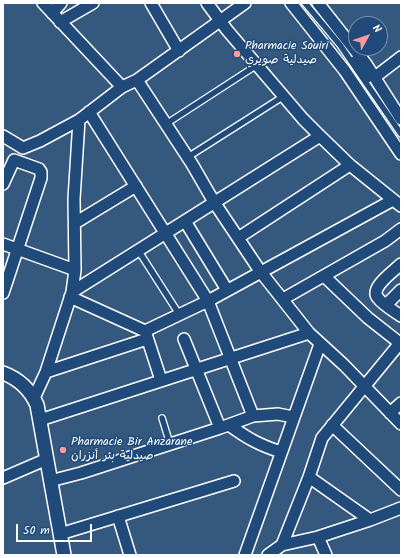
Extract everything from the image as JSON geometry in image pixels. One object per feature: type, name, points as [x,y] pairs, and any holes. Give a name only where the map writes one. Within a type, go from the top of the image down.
[{"type":"street","points":[[43,3],[122,87]]},
{"type":"street","points":[[52,13],[61,3]]},
{"type":"street","points":[[60,22],[93,3]]},
{"type":"street","points":[[151,3],[179,51]]},
{"type":"street","points":[[46,372],[146,335],[179,314],[208,301],[260,271],[397,203],[350,165],[320,136],[220,22],[207,3]]},
{"type":"street","points":[[3,184],[14,160],[23,148],[40,141],[79,120],[122,87],[137,80],[246,3]]},
{"type":"street","points":[[290,3],[345,71],[401,154]]},
{"type":"street","points":[[318,3],[375,77],[401,119]]},
{"type":"street","points":[[375,77],[401,57]]},
{"type":"street","points":[[137,80],[188,158],[214,202],[260,271],[309,333],[344,365],[401,424]]},
{"type":"street","points":[[89,112],[208,301],[252,416]]},
{"type":"street","points":[[34,398],[46,372],[71,294],[75,270],[74,199],[79,120]]},
{"type":"street","points":[[3,136],[23,148]]},
{"type":"street","points":[[71,294],[138,250],[320,136]]},
{"type":"street","points":[[3,293],[41,178],[41,172],[39,169],[14,160]]},
{"type":"street","points":[[238,238],[350,165]]},
{"type":"street","points":[[75,223],[136,186]]},
{"type":"street","points":[[185,221],[227,290]]},
{"type":"street","points":[[283,299],[385,241],[401,229]]},
{"type":"street","points":[[3,244],[75,270]]},
{"type":"street","points":[[401,264],[379,285],[376,290],[378,299],[401,315]]},
{"type":"street","points":[[282,545],[309,477],[322,438],[400,344],[368,318],[324,276]]},
{"type":"street","points":[[386,305],[401,290]]},
{"type":"street","points":[[71,294],[146,335],[161,380]]},
{"type":"street","points":[[40,420],[309,333]]},
{"type":"street","points":[[184,339],[196,370],[224,427],[263,446],[281,452]]},
{"type":"street","points":[[248,554],[281,452],[320,344]]},
{"type":"street","points":[[3,373],[15,378],[22,384],[34,398],[37,405],[60,534],[61,554]]},
{"type":"street","points":[[390,413],[401,403]]},
{"type":"street","points":[[50,481],[81,473],[224,427],[252,416],[278,414],[293,418]]},
{"type":"street","points":[[332,425],[401,490]]},
{"type":"street","points":[[3,478],[47,459]]},
{"type":"street","points":[[309,477],[370,520]]},
{"type":"street","points":[[60,534],[234,481]]},
{"type":"street","points":[[268,555],[282,545],[318,537],[401,508]]},
{"type":"street","points":[[118,516],[130,555]]},
{"type":"street","points":[[318,537],[326,555]]},
{"type":"lane","points":[[305,3],[340,45],[401,134]]},
{"type":"lane","points":[[309,3],[361,69],[401,131]]},
{"type":"lane","points":[[166,124],[257,65]]},
{"type":"lane","points":[[188,158],[284,96]]},
{"type":"lane","points":[[138,250],[179,314]]},
{"type":"lane","points":[[162,418],[170,444]]},
{"type":"place","name":"Pharmacie Souiri صيدلية صويري","points":[[237,54]]},
{"type":"place","name":"Pharmacie Bir Anzarane صيدلية بئر أنزران","points":[[63,450]]}]
